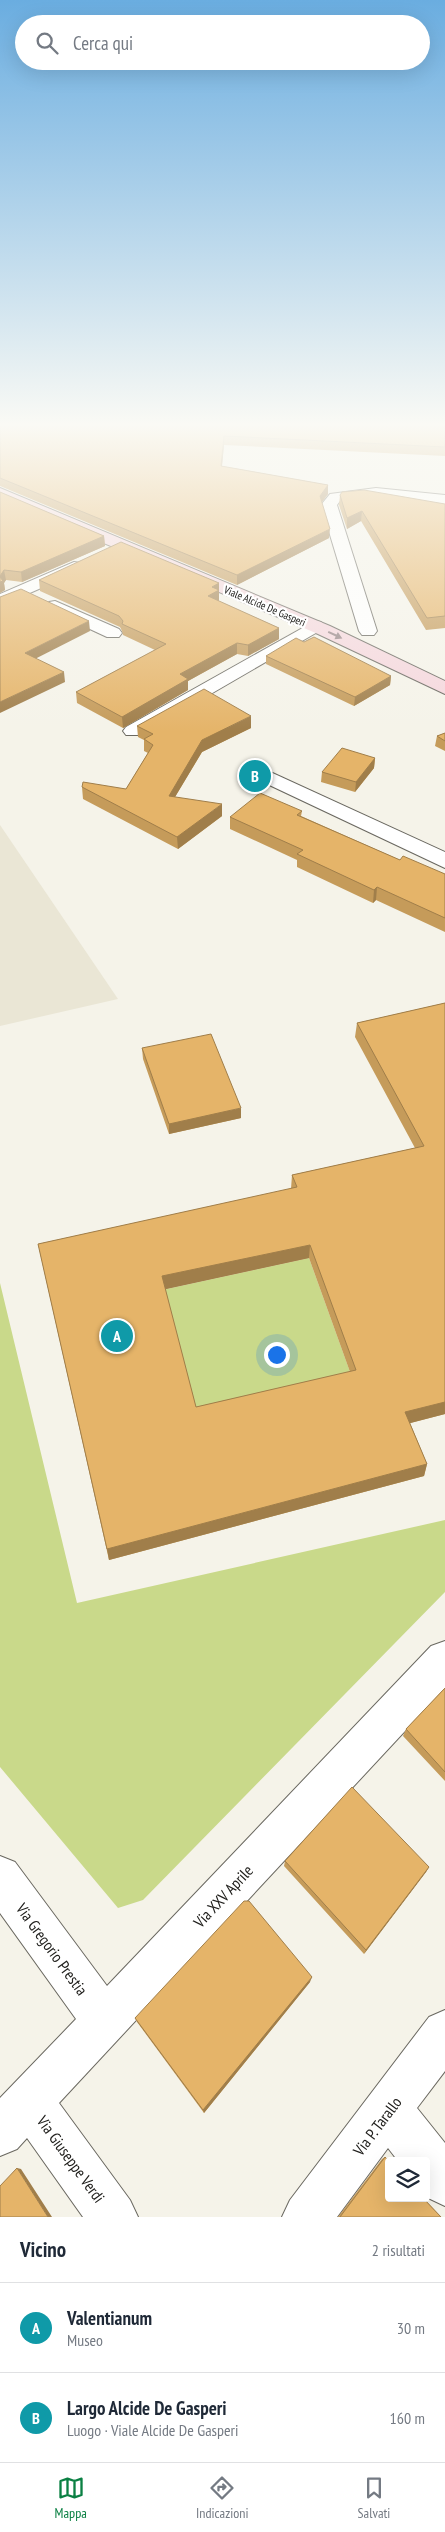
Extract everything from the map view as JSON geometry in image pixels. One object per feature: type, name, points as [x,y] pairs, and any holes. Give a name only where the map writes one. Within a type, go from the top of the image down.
[{"type":"main road","name":"Viale Alcide De Gasperi","points":[[74,524],[314,626],[394,662],[445,688]]},
{"type":"main road","points":[[116,524],[176,549]]},
{"type":"main road","points":[[352,623],[385,639]]},
{"type":"street","points":[[335,524],[368,631]]},
{"type":"street","points":[[104,553],[122,545]]},
{"type":"street","points":[[0,601],[86,562]]},
{"type":"street","points":[[0,580],[113,634]]},
{"type":"street","points":[[133,731],[314,626]]},
{"type":"street","points":[[256,771],[445,861]]},
{"type":"street","name":"Via XXV Aprile","points":[[15,2117],[445,1660]]},
{"type":"street","name":"Via Gregorio Prestia","points":[[0,1877],[105,2021]]},
{"type":"street","name":"Via P. Tarallo","points":[[307,2217],[445,2033]]},
{"type":"street","points":[[389,2110],[445,2182]]},
{"type":"street","name":"Via Giuseppe Verdi","points":[[15,2117],[113,2217]]},
{"type":"shaded area","points":[[0,825],[118,999],[0,1026]]},
{"type":"green space","points":[[309,1258],[354,1383],[197,1420],[162,1290]]},
{"type":"green space","points":[[0,1283],[77,1603],[445,1520],[445,1592],[143,1900],[118,1908],[0,1767]]},
{"type":"building","points":[[0,524],[77,524],[104,536],[21,572],[4,570],[0,576]]},
{"type":"building","points":[[114,524],[329,524],[330,529],[237,575]]},
{"type":"building","points":[[370,524],[445,524],[445,616],[427,618]]},
{"type":"building","points":[[121,542],[219,583],[212,587],[219,590],[208,596],[279,628],[248,645],[237,643],[180,674],[188,679],[122,717],[76,692],[166,644],[122,624],[123,621],[119,616],[39,580]]},
{"type":"building","points":[[21,589],[89,621],[25,653],[64,672],[0,702],[0,597]]},
{"type":"building","points":[[314,637],[391,676],[355,697],[266,656],[296,638],[304,642]]},
{"type":"building","points":[[204,689],[251,716],[202,740],[169,796],[222,804],[177,837],[82,787],[83,782],[126,789],[153,745],[144,739],[153,734],[137,726]]},
{"type":"building","points":[[445,733],[445,741],[437,736]]},
{"type":"building","points":[[342,748],[375,758],[356,782],[322,772]]},
{"type":"building","points":[[260,793],[302,811],[297,815],[400,860],[403,856],[445,874],[445,918],[377,887],[374,890],[297,854],[303,850],[230,817]]},
{"type":"building","points":[[445,1003],[445,1402],[405,1412],[427,1464],[107,1549],[38,1244],[297,1187],[292,1175],[424,1146],[357,1023]],"holes":[[[310,1245],[356,1370],[196,1407],[162,1276]]]},
{"type":"building","points":[[211,1034],[241,1108],[169,1124],[142,1048]]},
{"type":"building","points":[[445,1688],[445,1772],[406,1729]]},
{"type":"building","points":[[352,1787],[429,1867],[366,1950],[285,1861]]},
{"type":"building","points":[[244,1901],[249,1901],[312,1977],[203,2110],[135,2018]]},
{"type":"building","points":[[385,2157],[385,2202],[427,2202],[441,2217],[340,2217]]},
{"type":"building","points":[[17,2168],[48,2217],[0,2217],[0,2186]]},
{"type":"place","name":"Largo Alcide De Gasperi","points":[[255,776]]},
{"type":"place","name":"Valentianum","points":[[117,1336]]}]
